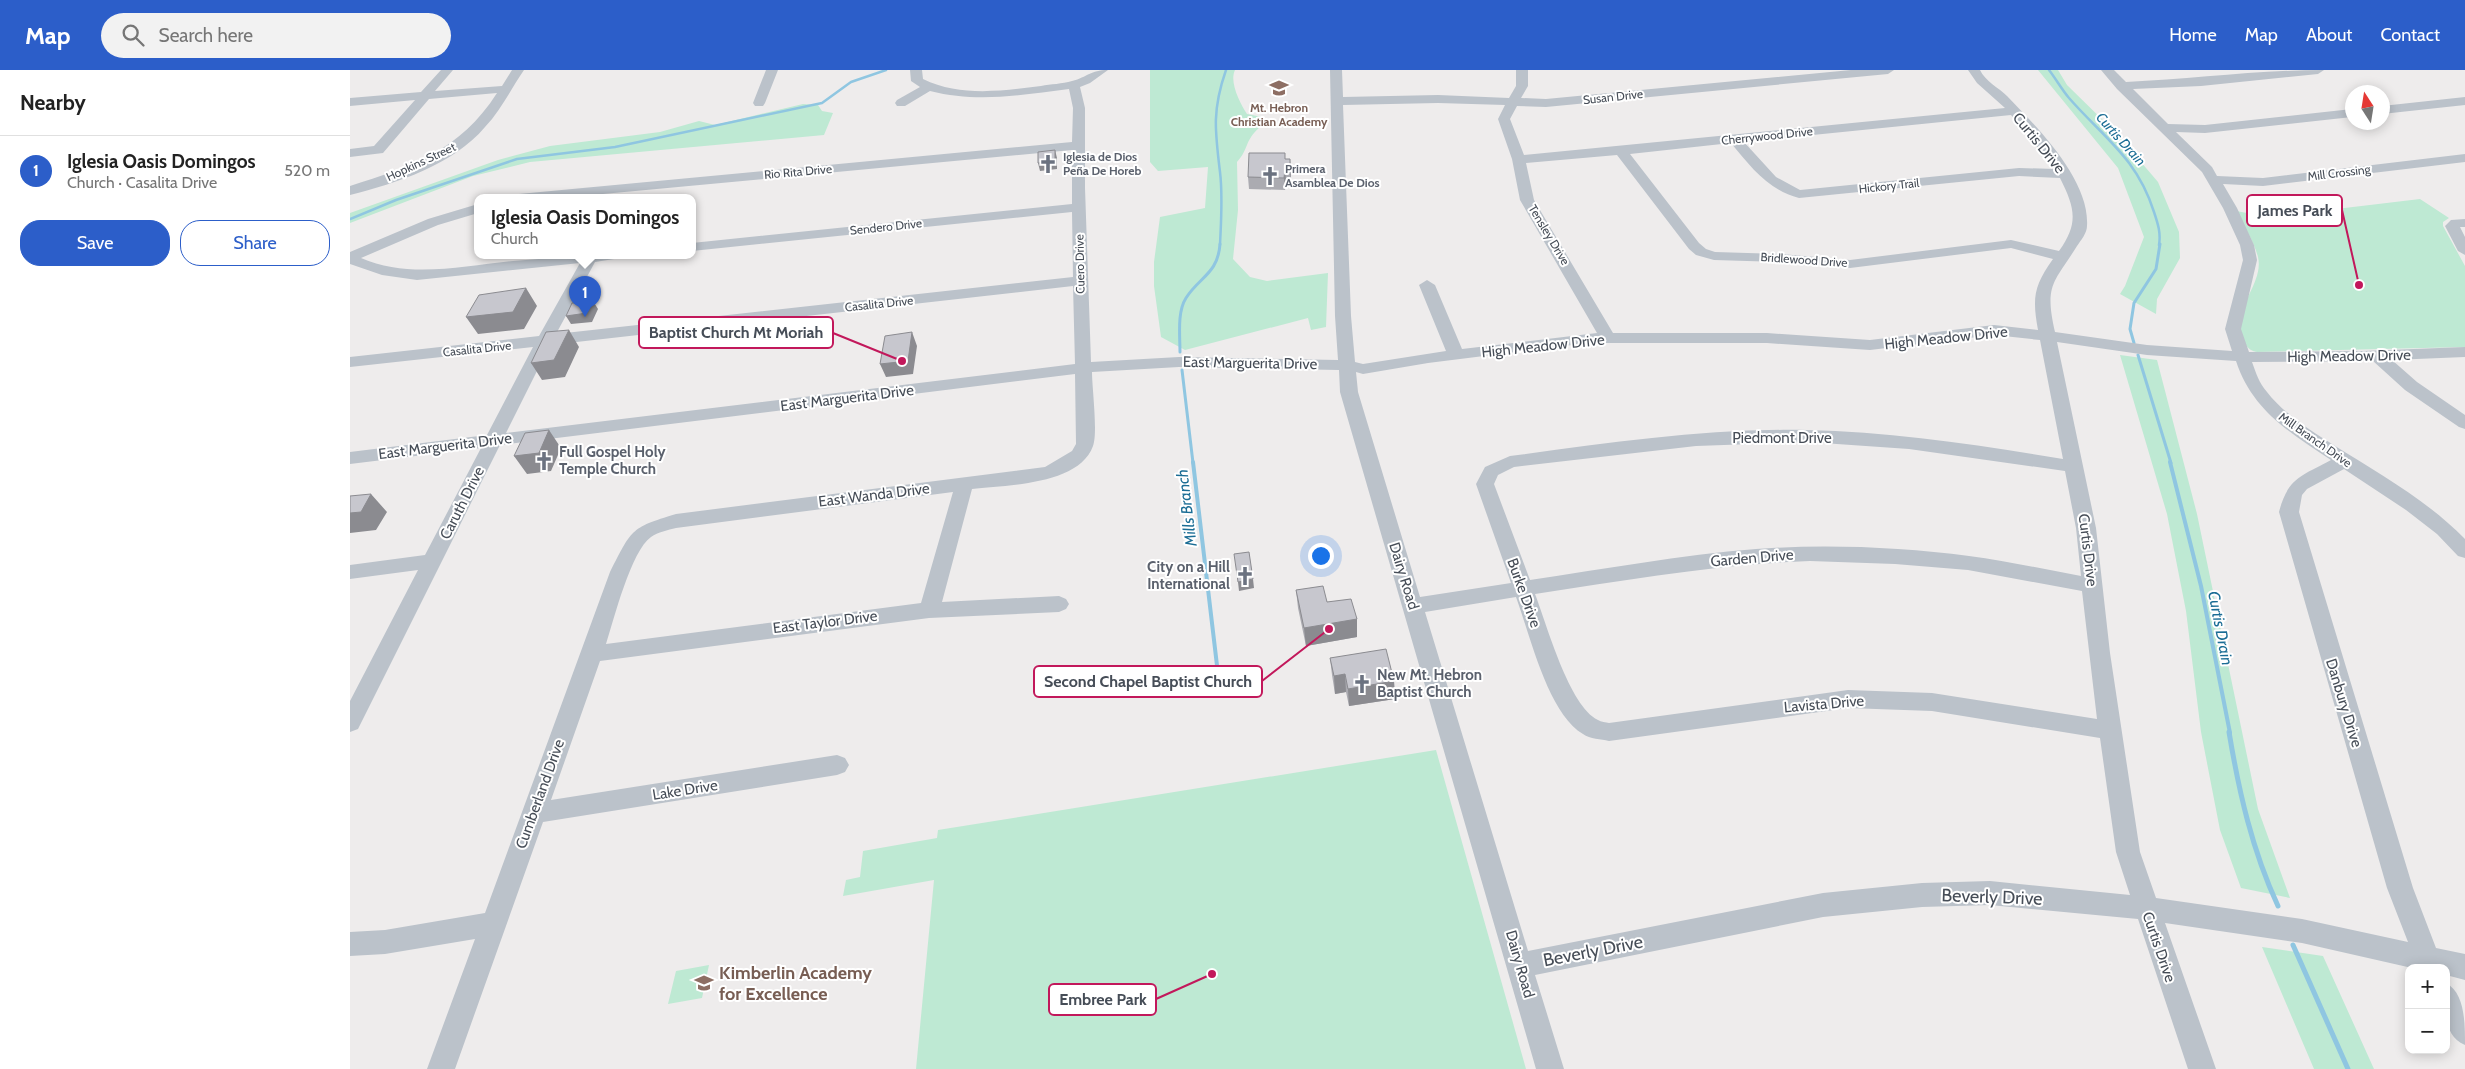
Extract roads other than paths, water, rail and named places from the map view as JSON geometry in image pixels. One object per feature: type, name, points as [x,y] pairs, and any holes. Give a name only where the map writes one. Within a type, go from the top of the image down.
[{"type":"street","points":[[350,153],[378,150],[447,70]]},
{"type":"street","name":"Hopkins Street","points":[[350,191],[416,166],[458,144],[479,128],[518,70]]},
{"type":"street","points":[[759,103],[772,70]]},
{"type":"street","points":[[916,70],[916,81],[927,88],[950,93],[977,94],[1073,85],[1086,80],[1102,70]]},
{"type":"street","name":"Dairy Road","points":[[1336,70],[1345,365],[1349,392],[1550,1069]]},
{"type":"street","name":"Tensley Drive","points":[[1522,70],[1522,86],[1504,119],[1519,159],[1527,200],[1608,338]]},
{"type":"street","name":"Susan Drive","points":[[1337,101],[1438,99],[1546,103],[1888,70]]},
{"type":"street","name":"Curtis Drive","points":[[1974,70],[1979,79],[1997,93],[2035,134],[2066,174],[2075,192],[2080,228],[2064,257],[2048,276],[2041,293],[2086,528],[2110,730],[2128,852],[2202,1069]]},
{"type":"street","name":"Mill Branch Drive","points":[[2107,70],[2207,170],[2230,208],[2247,245],[2250,260],[2245,287],[2239,298],[2233,330],[2251,382],[2262,398],[2301,432],[2413,505],[2444,529],[2465,551]]},
{"type":"street","points":[[2121,86],[2201,82],[2318,70]]},
{"type":"street","name":"Cuero Drive","points":[[1073,85],[1076,90],[1079,115],[1080,281],[1085,444]]},
{"type":"street","points":[[901,103],[927,88]]},
{"type":"street","points":[[350,102],[505,89]]},
{"type":"street","points":[[2390,109],[2465,101]]},
{"type":"street","name":"Cherrywood Drive","points":[[1519,159],[1536,160],[2014,112]]},
{"type":"street","points":[[2165,128],[2205,129],[2345,114]]},
{"type":"street","name":"Hickory Trail","points":[[1734,139],[1775,184],[1799,194],[2019,172],[2066,174]]},
{"type":"street","name":"Rio Rita Drive","points":[[561,194],[1078,145]]},
{"type":"street","name":"Bridlewood Drive","points":[[1621,151],[1694,246],[1701,252],[1714,256],[1850,264],[2011,244],[2064,257]]},
{"type":"street","name":"Mill Crossing","points":[[2214,180],[2263,182],[2465,158]]},
{"type":"street","name":"Sendero Drive","points":[[696,247],[1079,207]]},
{"type":"street","points":[[350,257],[433,222],[474,209]]},
{"type":"street","points":[[2465,223],[2456,223],[2452,226],[2465,251]]},
{"type":"street","points":[[350,257],[371,268],[386,272],[417,275],[580,259]]},
{"type":"street","name":"Caruth Drive","points":[[352,714],[544,341],[589,259]]},
{"type":"street","name":"Casalita Drive","points":[[350,362],[1080,281]]},
{"type":"street","points":[[1427,285],[1456,356]]},
{"type":"street","name":"High Meadow Drive","points":[[1345,365],[1363,369],[1428,358],[1589,338],[1767,338],[1870,345],[1994,330],[2150,351],[2242,357],[2377,356],[2465,352]]},
{"type":"street","points":[[2377,356],[2410,386],[2465,423]]},
{"type":"street","name":"East Marguerita Drive","points":[[350,458],[1083,368],[1180,362],[1345,365]]},
{"type":"street","name":"Piedmont Drive","points":[[1491,471],[1510,462],[1666,442],[1806,436],[1901,441],[2075,467]]},
{"type":"street","name":"East Wanda Drive","points":[[652,528],[676,521],[1049,473],[1079,455],[1085,444]]},
{"type":"street","name":"Danbury Drive","points":[[2344,461],[2300,485],[2292,494],[2289,512],[2400,888],[2429,963]]},
{"type":"street","name":"Burke Drive","points":[[1491,471],[1485,484],[1488,495],[1562,695],[1574,712]]},
{"type":"street","points":[[930,610],[964,484]]},
{"type":"street","name":"Cumberland Drive","points":[[441,1069],[620,572],[636,541],[652,528]]},
{"type":"street","name":"Garden Drive","points":[[1412,606],[1671,566],[1756,556],[1810,554],[1895,557],[1968,563],[2092,585]]},
{"type":"street","points":[[350,572],[432,560]]},
{"type":"street","name":"East Taylor Drive","points":[[592,654],[771,629],[930,610],[1059,604]]},
{"type":"street","name":"Lavista Drive","points":[[1574,712],[1591,728],[1609,732],[1848,699],[1932,702],[2110,730]]},
{"type":"street","name":"Lake Drive","points":[[533,814],[838,764]]},
{"type":"street","name":"Beverly Drive","points":[[1520,965],[1822,905],[1922,895],[1990,893],[2146,908],[2302,931],[2429,963],[2465,968]]},
{"type":"street","points":[[350,944],[385,942],[492,924]]},
{"type":"street","points":[[2450,1004],[2465,1032]]},
{"type":"waterway","points":[[350,219],[396,200],[517,159],[615,147],[822,103],[851,82],[886,70]]},
{"type":"waterway","name":"Mills Branch","points":[[1220,245],[1221,181],[1216,121],[1218,97],[1226,70]]},
{"type":"waterway","name":"Curtis Drain","points":[[2049,70],[2064,92],[2118,150],[2138,177],[2147,193],[2157,221],[2159,245]]},
{"type":"waterway","name":"Mills Branch","points":[[1180,352],[1180,324],[1183,304],[1191,291],[1212,269],[1216,262],[1220,244]]},
{"type":"waterway","name":"Curtis Drain","points":[[2134,343],[2130,329],[2134,303],[2156,269],[2160,244]]},
{"type":"waterway","name":"Curtis Drain","points":[[2138,355],[2171,463]]},
{"type":"waterway","name":"Mills Branch","points":[[1182,370],[1193,463]]},
{"type":"waterway","name":"Mills Branch","points":[[1193,462],[1218,674]]},
{"type":"waterway","name":"Curtis Drain","points":[[2170,462],[2201,586],[2230,733]]},
{"type":"waterway","name":"Curtis Drain","points":[[2229,732],[2247,820],[2261,864],[2278,906]]},
{"type":"waterway","name":"Curtis Drain","points":[[2293,945],[2348,1069]]},
{"type":"place","name":"Mt. Hebron Christian Academy","points":[[1279,88]]},
{"type":"place","name":"Iglesia de Dios Peña De Horeb","points":[[1048,164]]},
{"type":"place","name":"Primera Asamblea De Dios","points":[[1270,176]]},
{"type":"place","name":"James Park","points":[[2359,285]]},
{"type":"place","name":"Iglesia Oasis Domingos","points":[[585,317]]},
{"type":"place","name":"Baptist Church Mt Moriah","points":[[902,361]]},
{"type":"place","name":"Full Gospel Holy Temple Church","points":[[544,461]]},
{"type":"place","name":"City on a Hill International","points":[[1245,576]]},
{"type":"place","name":"Second Chapel Baptist Church","points":[[1329,629]]},
{"type":"place","name":"New Mt. Hebron Baptist Church","points":[[1362,684]]},
{"type":"place","name":"Embree Park","points":[[1212,974]]},
{"type":"place","name":"Kimberlin Academy for Excellence","points":[[704,983]]}]
